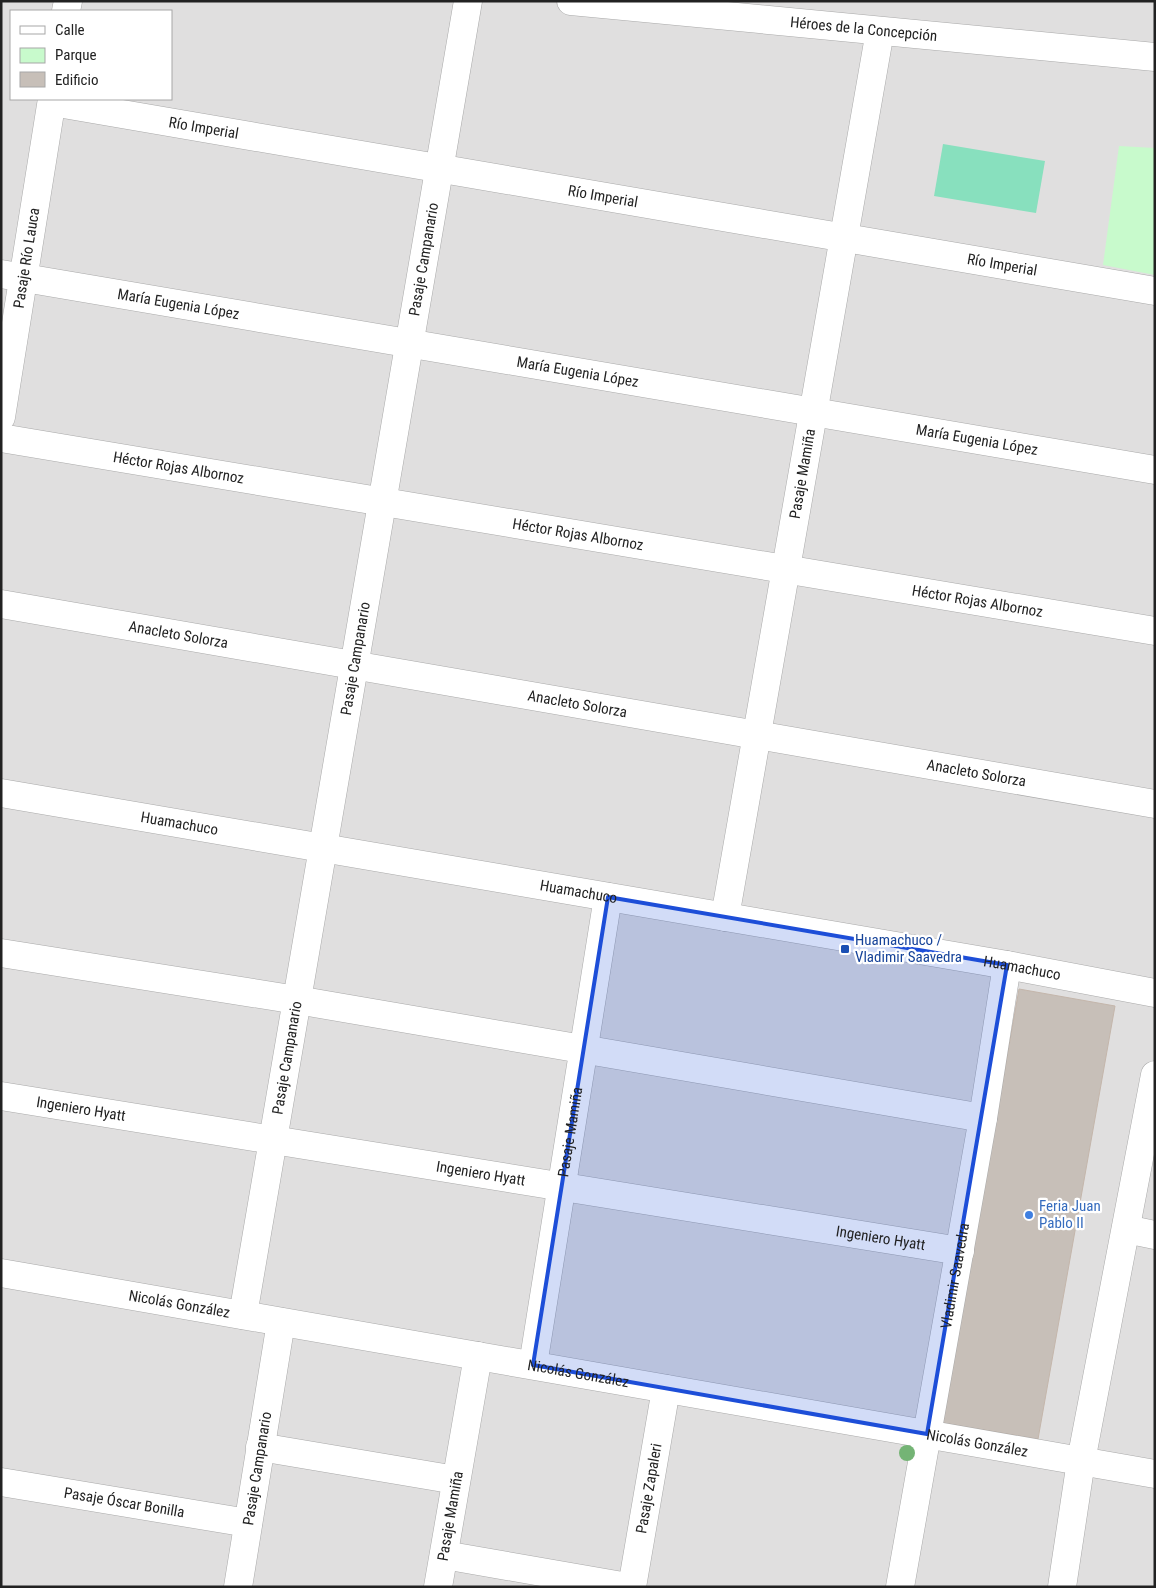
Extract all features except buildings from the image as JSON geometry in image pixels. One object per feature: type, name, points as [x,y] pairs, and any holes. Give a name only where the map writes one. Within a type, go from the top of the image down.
[{"type":"street","name":"Pasaje Campanario","points":[[243,1315],[468,1]]},
{"type":"street","name":"Héroes de la Concepción","points":[[571,1],[1155,57]]},
{"type":"street","name":"Pasaje Mamiña","points":[[725,917],[880,31]]},
{"type":"street","name":"Río Imperial","points":[[52,100],[1155,291]]},
{"type":"street","name":"Pasaje Río Lauca","points":[[1,417],[12,276],[52,100]]},
{"type":"street","name":"María Eugenia López","points":[[12,276],[1155,470]]},
{"type":"street","name":"Héctor Rojas Albornoz","points":[[1,438],[1155,631]]},
{"type":"street","name":"Anacleto Solorza","points":[[1,604],[1155,804]]},
{"type":"street","name":"Huamachuco","points":[[1,794],[1007,964],[1155,993]]},
{"type":"street","name":"Pasaje Mamiña","points":[[532,1365],[608,897]]},
{"type":"street","points":[[1,953],[297,1000],[983,1118]]},
{"type":"street","name":"Vladimir Saavedra","points":[[900,1587],[983,1118],[1007,964]]},
{"type":"street","points":[[1062,1587],[1082,1461],[1155,1075]]},
{"type":"street","name":"Ingeniero Hyatt","points":[[1,1096],[960,1250]]},
{"type":"street","points":[[1126,1229],[1155,1235]]},
{"type":"street","name":"Nicolás González","points":[[1,1273],[1155,1474]]},
{"type":"street","name":"Pasaje Campanario","points":[[238,1587],[281,1322]]},
{"type":"street","name":"Pasaje Mamiña","points":[[438,1587],[478,1356]]},
{"type":"street","name":"Pasaje Zapaleri","points":[[632,1587],[666,1389]]},
{"type":"street","points":[[260,1447],[456,1480]]},
{"type":"street","name":"Pasaje Óscar Bonilla","points":[[1,1482],[248,1523]]},
{"type":"street","points":[[444,1555],[628,1587]]},
{"type":"highlighted area","points":[[608,897],[1007,965],[927,1434],[533,1365]]},
{"type":"shaded area","points":[[1,1],[1155,1],[1155,1587],[1,1587]]},
{"type":"green space","points":[[943,144],[1045,161],[1036,213],[934,196]]},
{"type":"green space","points":[[1119,146],[1155,148],[1155,275],[1103,265]]},
{"type":"place","name":"Huamachuco / Vladimir Saavedra","points":[[845,949]]},
{"type":"place","name":"Feria Juan Pablo II","points":[[1029,1215]]}]
